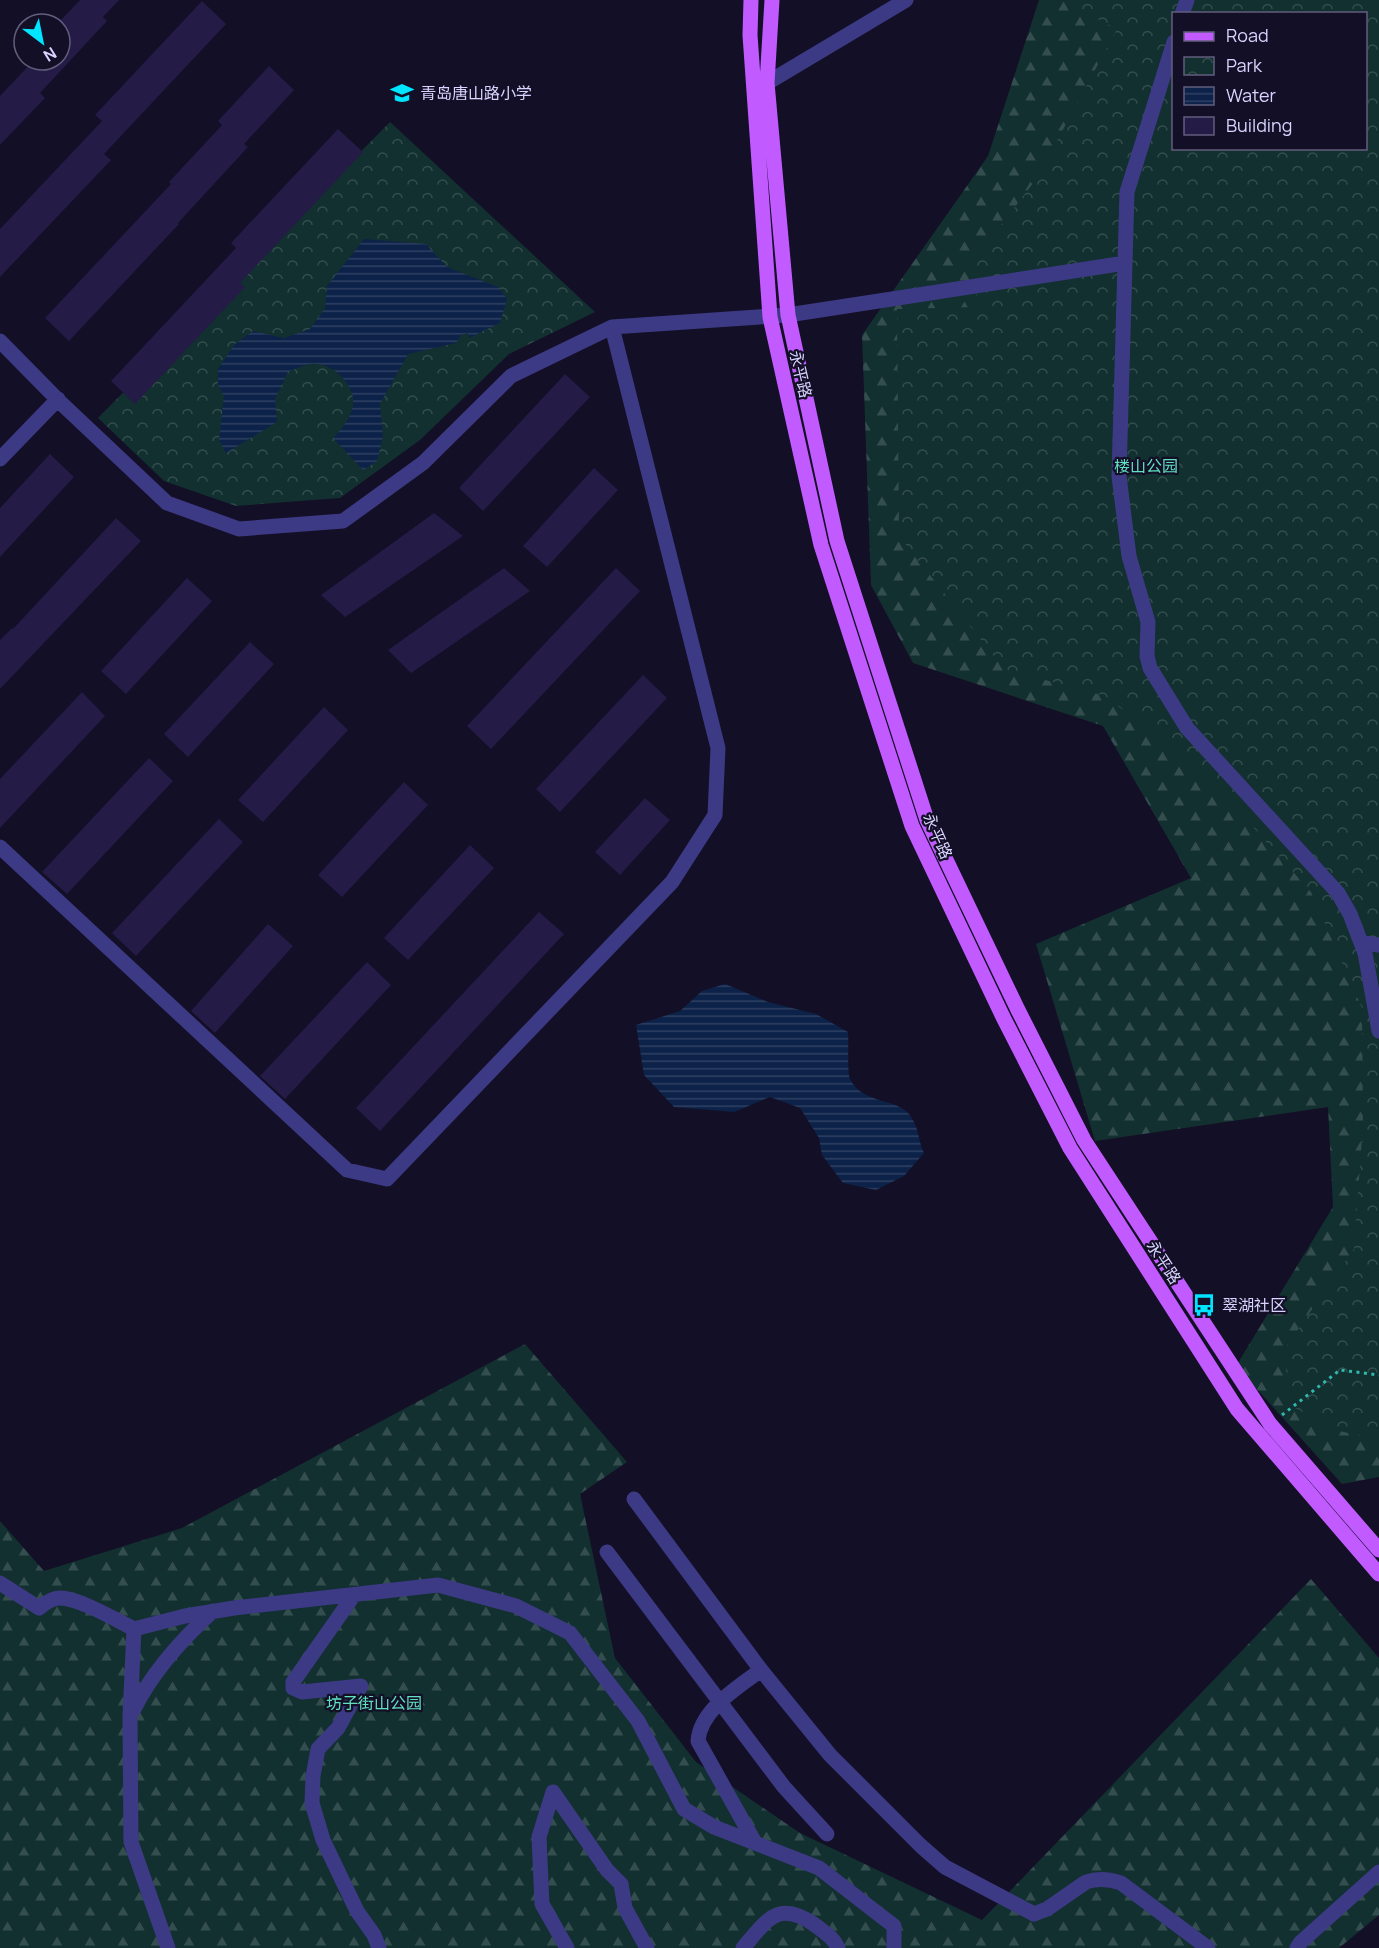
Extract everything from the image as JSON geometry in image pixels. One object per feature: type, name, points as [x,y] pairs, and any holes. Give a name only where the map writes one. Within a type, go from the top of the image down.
[{"type":"main road","name":"永平路","points":[[751,0],[750,35],[770,317],[821,545],[912,826],[1003,1017],[1070,1148],[1237,1408],[1379,1574]]},
{"type":"main road","name":"永平路","points":[[772,0],[767,82],[788,315],[837,541],[927,820],[1018,1010],[1084,1140],[1270,1424],[1379,1550]]},
{"type":"street","points":[[767,82],[906,0]]},
{"type":"street","points":[[1172,45],[1127,192],[1119,476],[1129,556],[1148,622],[1147,656],[1150,668],[1187,728],[1338,893],[1350,914],[1365,953],[1379,1032]]},
{"type":"street","points":[[0,341],[167,503],[238,529],[343,521],[423,463],[511,376],[612,327],[788,315],[1125,263]]},
{"type":"street","points":[[0,847],[347,1170],[387,1179],[672,882],[715,814],[718,748],[612,327]]},
{"type":"street","points":[[0,459],[58,399]]},
{"type":"street","points":[[1361,942],[1379,945]]},
{"type":"street","points":[[634,1500],[761,1670],[830,1755],[945,1867],[1034,1914],[1047,1909],[1086,1882],[1112,1880],[1121,1883],[1208,1948]]},
{"type":"street","points":[[607,1552],[784,1787],[827,1834]]},
{"type":"street","points":[[0,1582],[39,1608],[48,1601],[61,1598],[82,1604],[134,1629],[213,1611],[438,1585],[516,1606],[570,1633],[638,1721],[684,1809],[714,1827],[819,1868],[894,1926],[894,1948]]},
{"type":"street","points":[[354,1594],[293,1682],[293,1688],[302,1692],[361,1686],[338,1728],[318,1749],[313,1776],[312,1803],[323,1840],[357,1911],[374,1935],[379,1948]]},
{"type":"street","points":[[130,1716],[143,1691],[183,1638],[213,1611]]},
{"type":"street","points":[[134,1629],[130,1716],[131,1842],[168,1948]]},
{"type":"street","points":[[754,1841],[698,1741],[704,1723],[719,1701],[761,1670]]},
{"type":"street","points":[[567,1948],[542,1904],[539,1837],[553,1792],[607,1870],[621,1884],[625,1908],[647,1948]]},
{"type":"street","points":[[1297,1948],[1379,1872]]},
{"type":"street","points":[[744,1947],[767,1919],[777,1913],[785,1913],[802,1916],[828,1935],[838,1948]]},
{"type":"path","points":[[1270,1424],[1340,1370],[1379,1375]]},
{"type":"green space","name":"楼山公园","points":[[1039,0],[1379,0],[1379,1477],[1342,1484],[1236,1366],[1333,1207],[1328,1107],[1095,1141],[1036,944],[1191,878],[1103,726],[913,663],[871,585],[862,335],[988,156]]},
{"type":"green space","name":"楼山公园","points":[[1060,0],[1379,0],[1379,1440],[1331,1429],[1292,1406],[1283,1351],[1354,1249],[1363,1123],[1362,1008],[1311,892],[1205,773],[1105,696],[1004,669],[899,536],[897,309],[977,307],[976,258],[1037,178],[1117,29]]},
{"type":"green space","points":[[390,122],[595,312],[509,354],[420,440],[340,498],[236,506],[164,481],[98,418]]},
{"type":"green space","name":"坊子街山公园","points":[[525,1344],[627,1462],[580,1494],[615,1658],[696,1762],[800,1833],[982,1920],[1311,1579],[1379,1658],[1379,1915],[1339,1948],[0,1948],[0,1521],[44,1571],[182,1528]]},
{"type":"water","points":[[364,239],[426,244],[447,267],[498,287],[507,299],[500,323],[469,338],[468,333],[461,335],[456,343],[408,354],[380,404],[383,436],[377,461],[363,470],[333,438],[352,411],[351,390],[334,370],[319,364],[300,367],[288,372],[275,399],[277,422],[226,453],[219,440],[224,396],[218,385],[218,369],[235,344],[253,331],[284,338],[310,329],[325,308],[327,286]]},
{"type":"water","points":[[725,984],[768,1002],[816,1014],[848,1032],[849,1075],[855,1087],[862,1093],[903,1109],[915,1124],[924,1153],[904,1176],[876,1190],[843,1183],[822,1155],[819,1138],[800,1108],[770,1097],[734,1112],[674,1107],[644,1075],[636,1025],[680,1011],[702,991]]},
{"type":"building","points":[[80,0],[119,0],[103,17],[107,21],[72,59],[72,12],[69,12]]},
{"type":"building","points":[[202,1],[226,24],[104,154],[111,160],[0,277],[0,229],[102,121],[95,115]]},
{"type":"building","points":[[269,66],[294,90],[244,144],[248,147],[179,224],[69,341],[45,318],[171,184],[169,182],[222,125],[218,121]]},
{"type":"building","points":[[23,72],[60,72],[40,93],[45,98],[0,145],[0,96]]},
{"type":"building","points":[[338,129],[363,152],[240,283],[245,287],[135,404],[111,381],[236,248],[231,243]]},
{"type":"building","points":[[565,374],[590,397],[483,511],[459,488]]},
{"type":"building","points":[[50,454],[74,477],[0,557],[0,508]]},
{"type":"building","points":[[594,468],[618,490],[547,567],[523,546]]},
{"type":"building","points":[[434,513],[463,536],[345,617],[321,595]]},
{"type":"building","points":[[116,518],[141,541],[0,689],[0,640],[13,629]]},
{"type":"building","points":[[504,568],[530,591],[411,673],[388,650]]},
{"type":"building","points":[[616,568],[640,591],[491,749],[467,726]]},
{"type":"building","points":[[187,578],[212,601],[126,694],[101,671]]},
{"type":"building","points":[[250,642],[274,664],[188,757],[164,734]]},
{"type":"building","points":[[643,675],[667,698],[560,812],[536,789]]},
{"type":"building","points":[[82,692],[105,716],[0,828],[0,779]]},
{"type":"building","points":[[324,707],[348,730],[263,822],[238,800]]},
{"type":"building","points":[[149,758],[173,781],[67,894],[42,872]]},
{"type":"building","points":[[404,782],[428,805],[342,897],[318,875]]},
{"type":"building","points":[[645,798],[670,820],[620,875],[595,852]]},
{"type":"building","points":[[219,819],[243,842],[136,956],[112,933]]},
{"type":"building","points":[[470,845],[494,868],[408,960],[384,938]]},
{"type":"building","points":[[539,912],[564,934],[380,1131],[356,1108]]},
{"type":"building","points":[[268,924],[293,946],[215,1033],[191,1011]]},
{"type":"building","points":[[367,962],[391,985],[285,1099],[260,1076]]},
{"type":"place","name":"青岛唐山路小学","points":[[402,93]]},
{"type":"place","name":"翠湖社区","points":[[1204,1305]]}]
